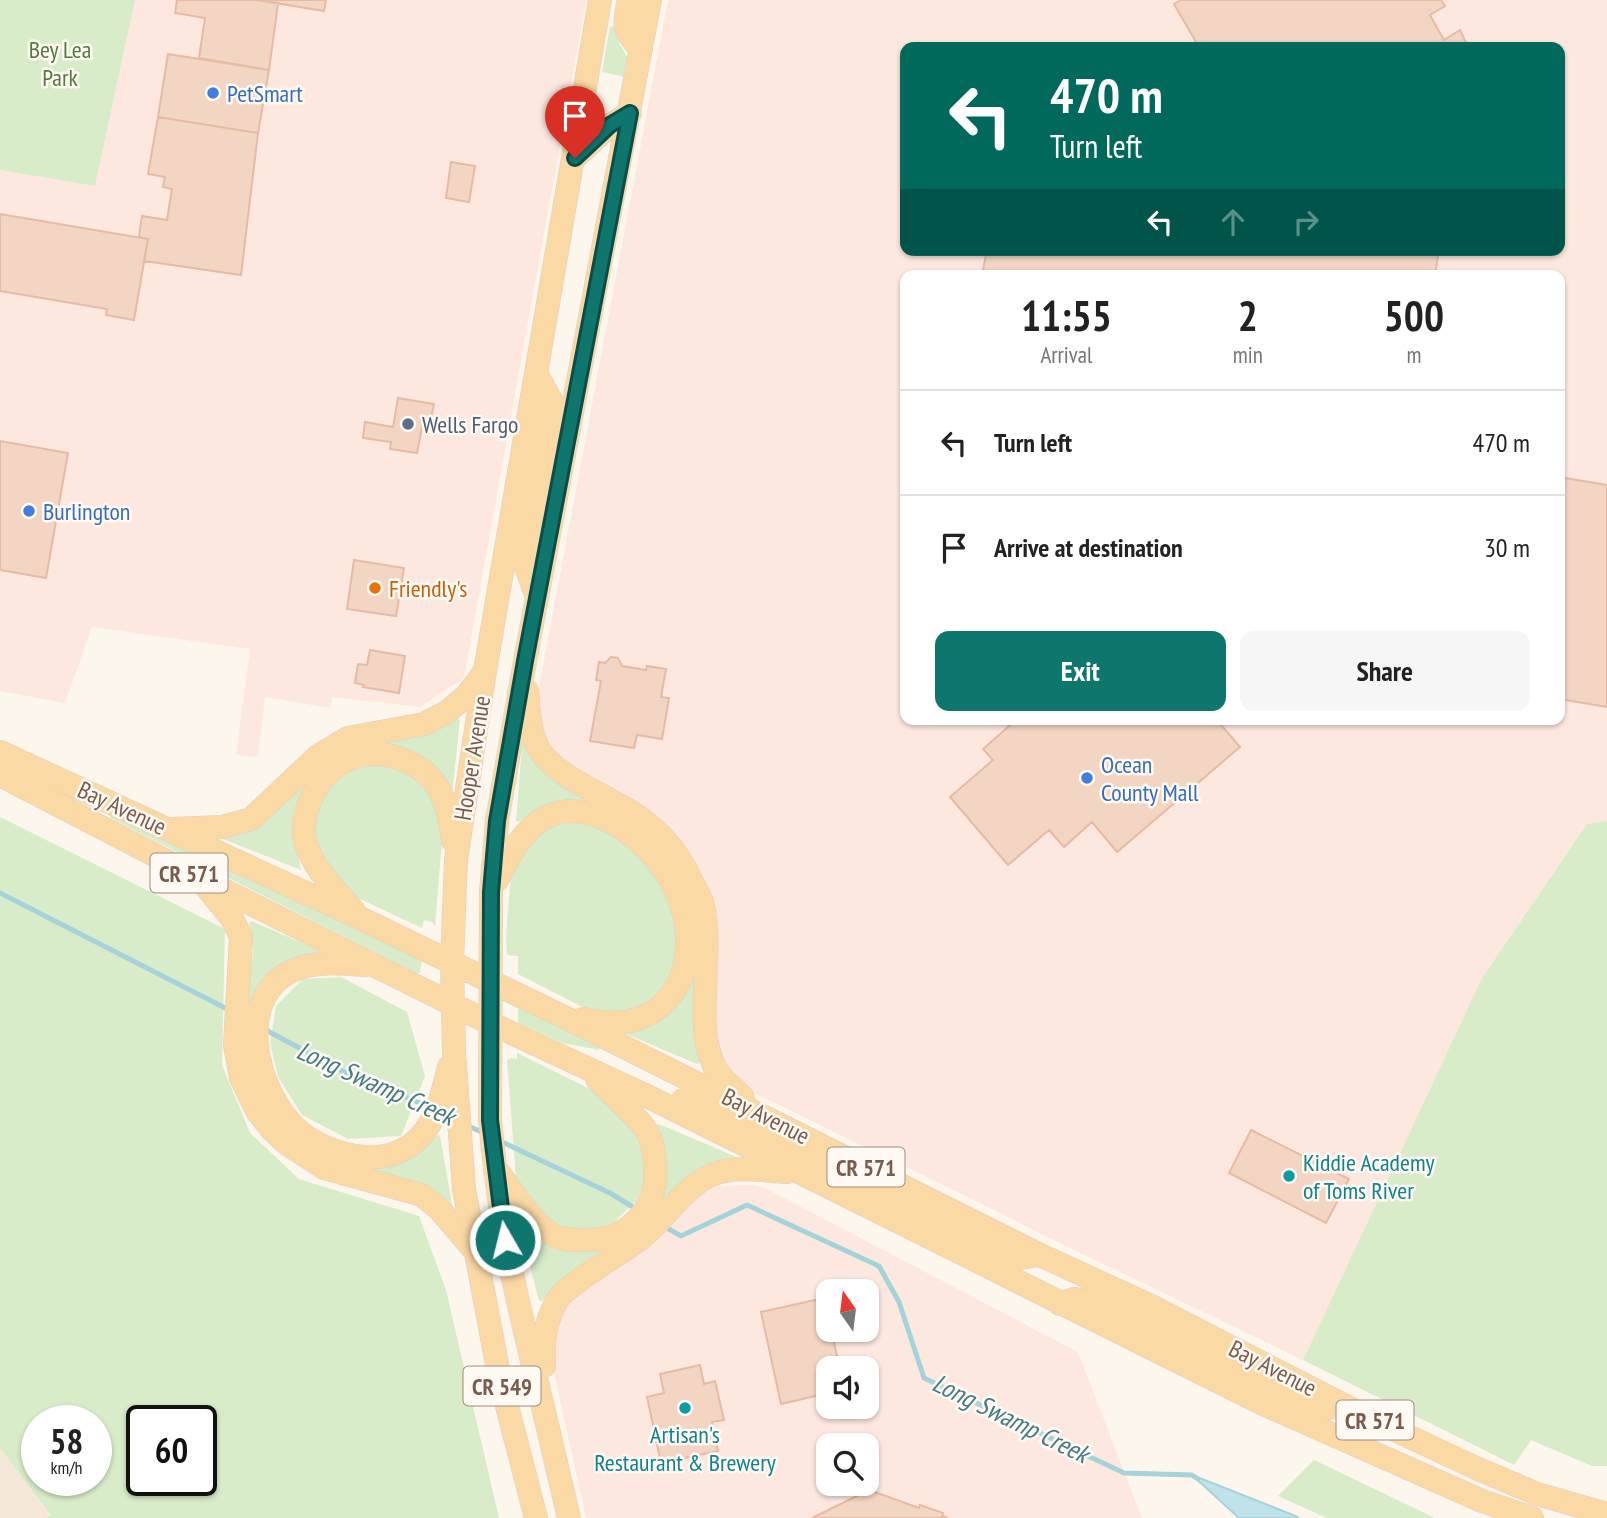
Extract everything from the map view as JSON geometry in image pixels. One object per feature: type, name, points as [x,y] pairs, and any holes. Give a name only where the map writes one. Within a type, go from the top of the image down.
[{"type":"main road","name":"Hooper Avenue","points":[[447,1115],[454,1051],[452,963],[456,860],[485,671],[600,0]]},
{"type":"main road","points":[[629,0],[624,20],[628,37],[641,49]]},
{"type":"main road","name":"Hooper Avenue","points":[[569,1518],[517,1297],[505,1240],[494,1163],[490,1120],[491,892],[497,821],[525,661],[650,0]]},
{"type":"main road","points":[[575,158],[610,125],[630,113]]},
{"type":"main road","points":[[536,373],[551,400],[551,416],[526,567],[537,597]]},
{"type":"main road","points":[[525,661],[533,735],[547,758],[568,777],[637,814],[659,832],[683,864],[701,902],[706,932],[706,1042],[717,1071],[754,1111]]},
{"type":"main road","points":[[166,829],[222,827],[251,819],[318,756],[348,738],[424,724],[447,712],[467,695],[485,671]]},
{"type":"main road","name":"Bay Avenue","points":[[0,752],[360,918],[754,1111],[1040,1255],[1096,1291],[1296,1399],[1367,1417],[1537,1494],[1607,1514]]},
{"type":"main road","points":[[360,918],[322,874],[304,838],[305,814],[316,786],[336,766],[357,755],[379,753],[398,757],[416,766],[433,780],[443,798],[449,815],[456,860]]},
{"type":"main road","name":"Bay Avenue","points":[[0,775],[199,878],[490,1023],[651,1098],[1100,1325],[1285,1414],[1482,1501],[1532,1518]]},
{"type":"main road","points":[[491,892],[514,847],[533,826],[549,817],[568,812],[606,818],[639,841],[667,874],[677,892],[685,919],[687,939],[684,970],[673,996],[654,1012],[630,1021],[603,1022],[564,1017]]},
{"type":"main road","points":[[199,878],[233,920],[241,937],[247,1020],[265,1083],[276,1103],[300,1132],[346,1155],[388,1156],[408,1147],[447,1115]]},
{"type":"main road","points":[[380,966],[326,962],[300,968],[280,980],[247,1020],[235,1045],[242,1078],[257,1111],[272,1130],[306,1158],[324,1168],[422,1195],[439,1209],[475,1252]]},
{"type":"main road","points":[[545,1411],[543,1340],[556,1303],[561,1295],[652,1215],[657,1181],[653,1144],[639,1121],[590,1071]]},
{"type":"main road","points":[[590,1071],[646,1085],[717,1114],[1002,1254],[1020,1258],[1040,1255],[1064,1284],[1060,1304]]},
{"type":"main road","name":"CR 549","points":[[447,1115],[464,1189],[499,1375],[536,1518]]},
{"type":"main road","points":[[494,1163],[526,1208],[552,1234],[566,1240],[591,1241],[615,1236],[652,1215],[711,1175],[734,1169],[798,1173]]},
{"type":"main road","points":[[1060,1304],[1096,1291],[1100,1325]]},
{"type":"shaded area","points":[[135,0],[586,0],[464,678],[420,707],[332,697],[330,708],[265,697],[258,757],[236,755],[250,649],[92,627],[65,703],[0,691],[0,170],[95,186]]},
{"type":"shaded area","name":"Ocean County Mall","points":[[668,0],[1607,0],[1607,821],[1587,824],[1482,978],[1303,1360],[742,1087],[727,1071],[554,756],[534,714]]},
{"type":"shaded area","points":[[753,1185],[767,1189],[1078,1352],[1142,1518],[586,1518],[551,1360],[555,1321],[564,1305],[636,1251],[704,1193],[719,1186]]},
{"type":"shaded area","points":[[0,1448],[21,1477],[21,1496],[35,1496],[50,1516],[0,1518]]},
{"type":"green space","name":"Bey Lea Park","points":[[0,0],[135,0],[95,186],[0,170]]},
{"type":"green space","points":[[610,26],[614,27],[628,58],[625,77],[602,72]]},
{"type":"green space","points":[[458,719],[452,795],[381,744],[381,741],[432,731]]},
{"type":"green space","points":[[523,735],[600,804],[548,808],[516,821]]},
{"type":"green space","points":[[385,762],[400,765],[428,786],[443,829],[435,926],[424,920],[422,928],[358,898],[333,877],[312,835],[320,796],[353,766]]},
{"type":"green space","points":[[306,779],[309,781],[298,802],[294,834],[301,870],[213,835]]},
{"type":"green space","points":[[111,815],[422,959],[420,973],[110,818]]},
{"type":"green space","points":[[0,817],[225,929],[222,1065],[250,1133],[299,1179],[419,1216],[446,1290],[499,1518],[46,1518],[50,1515],[36,1496],[112,1496],[112,1405],[21,1405],[21,1476],[0,1448]]},
{"type":"green space","points":[[582,821],[630,844],[663,886],[675,923],[677,956],[670,979],[652,1001],[624,1014],[588,1010],[518,974],[518,956],[507,955],[511,871],[521,849],[549,826]]},
{"type":"green space","points":[[1607,821],[1607,1466],[1592,1466],[1531,1440],[1514,1465],[1303,1360],[1482,978],[1587,824]]},
{"type":"green space","points":[[249,922],[325,953],[251,1008],[247,1007],[253,950]]},
{"type":"green space","points":[[697,964],[701,1062],[697,1064],[617,1030]]},
{"type":"green space","points":[[341,977],[407,1012],[425,1076],[401,1136],[348,1139],[302,1115],[278,1077],[270,1043],[276,1006],[303,979]]},
{"type":"green space","points":[[518,1009],[524,1009],[600,1047],[599,1050],[563,1043],[518,1023]]},
{"type":"green space","points":[[517,1053],[598,1093],[634,1126],[647,1163],[643,1187],[636,1201],[614,1222],[601,1228],[580,1231],[551,1224],[516,1179],[507,1060],[517,1059]]},
{"type":"green space","points":[[659,1124],[741,1159],[652,1214],[657,1126]]},
{"type":"green space","points":[[437,1135],[440,1136],[453,1210],[357,1167],[428,1143]]},
{"type":"green space","points":[[517,1215],[615,1245],[539,1301]]},
{"type":"green space","points":[[1314,1460],[1435,1518],[1327,1518],[1278,1496]]},
{"type":"water","points":[[1192,1475],[1293,1515],[1299,1518],[1239,1518]]},
{"type":"building","points":[[177,0],[257,0],[278,3],[269,70],[199,58],[205,18],[175,13]]},
{"type":"building","points":[[257,0],[326,0],[324,11]]},
{"type":"building","points":[[1181,0],[1441,0],[1445,6],[1430,15],[1444,40],[1460,30],[1466,42],[1196,42],[1174,4]]},
{"type":"building","name":"PetSmart","points":[[168,54],[269,70],[258,133],[158,117]]},
{"type":"building","points":[[158,117],[258,133],[241,275],[144,261],[148,239],[139,237],[142,216],[167,220],[172,189],[163,187],[165,177],[148,174]]},
{"type":"building","points":[[451,162],[475,166],[469,202],[446,198]]},
{"type":"building","points":[[0,214],[148,239],[134,320],[106,315],[107,309],[0,291]]},
{"type":"building","points":[[986,256],[1438,256],[1436,270],[983,270]]},
{"type":"building","name":"Wells Fargo","points":[[398,398],[434,404],[430,423],[423,422],[417,453],[390,449],[391,442],[363,438],[365,422],[393,427]]},
{"type":"building","name":"Burlington","points":[[0,441],[68,453],[46,578],[0,570]]},
{"type":"building","points":[[1565,478],[1607,485],[1607,707],[1565,700]]},
{"type":"building","name":"Friendly's","points":[[354,560],[404,568],[396,616],[347,609]]},
{"type":"building","points":[[370,650],[405,656],[399,693],[363,687],[364,685],[355,683],[358,664],[367,665]]},
{"type":"building","points":[[611,657],[618,658],[622,666],[646,670],[647,666],[666,669],[661,697],[669,698],[662,739],[637,735],[634,748],[590,741],[601,681],[596,680],[599,662],[605,663]]},
{"type":"building","name":"Ocean County Mall","points":[[1010,725],[1221,725],[1240,747],[1117,852],[1092,822],[1064,847],[1049,830],[1008,865],[950,797],[993,760],[983,749]]},
{"type":"building","name":"Kiddie Academy of Toms River","points":[[1251,1130],[1349,1179],[1326,1223],[1229,1173]]},
{"type":"building","points":[[816,1300],[816,1342],[834,1342],[837,1356],[816,1356],[816,1396],[781,1404],[761,1312]]},
{"type":"building","name":"Artisan's Restaurant & Brewery","points":[[700,1365],[704,1384],[715,1381],[724,1420],[712,1422],[718,1451],[661,1463],[647,1397],[664,1393],[660,1374]]},
{"type":"building","points":[[879,1494],[919,1508],[920,1505],[943,1513],[942,1516],[948,1518],[812,1518],[857,1496],[879,1496]]},
{"type":"waterway","name":"Long Swamp Creek","points":[[0,893],[231,1011]]},
{"type":"waterway","name":"Long Swamp Creek","points":[[264,1029],[344,1072],[432,1108]]},
{"type":"waterway","name":"Long Swamp Creek","points":[[466,1125],[486,1134]]},
{"type":"waterway","name":"Long Swamp Creek","points":[[498,1140],[610,1193],[636,1209]]},
{"type":"waterway","name":"Long Swamp Creek","points":[[662,1225],[681,1236],[747,1205],[879,1266],[899,1302],[924,1378],[1124,1473],[1192,1475],[1198,1479]]},
{"type":"place","name":"PetSmart","points":[[213,93]]},
{"type":"place","name":"Wells Fargo","points":[[408,424]]},
{"type":"place","name":"Burlington","points":[[29,511]]},
{"type":"place","name":"Friendly's","points":[[375,588]]},
{"type":"place","name":"Ocean County Mall","points":[[1087,778]]},
{"type":"place","name":"Kiddie Academy of Toms River","points":[[1289,1176]]},
{"type":"place","name":"Artisan's Restaurant & Brewery","points":[[685,1408]]},
{"type":"route","points":[[505,1240],[490,1120],[491,892],[497,821],[612,197],[630,113],[610,125],[575,158]]}]
